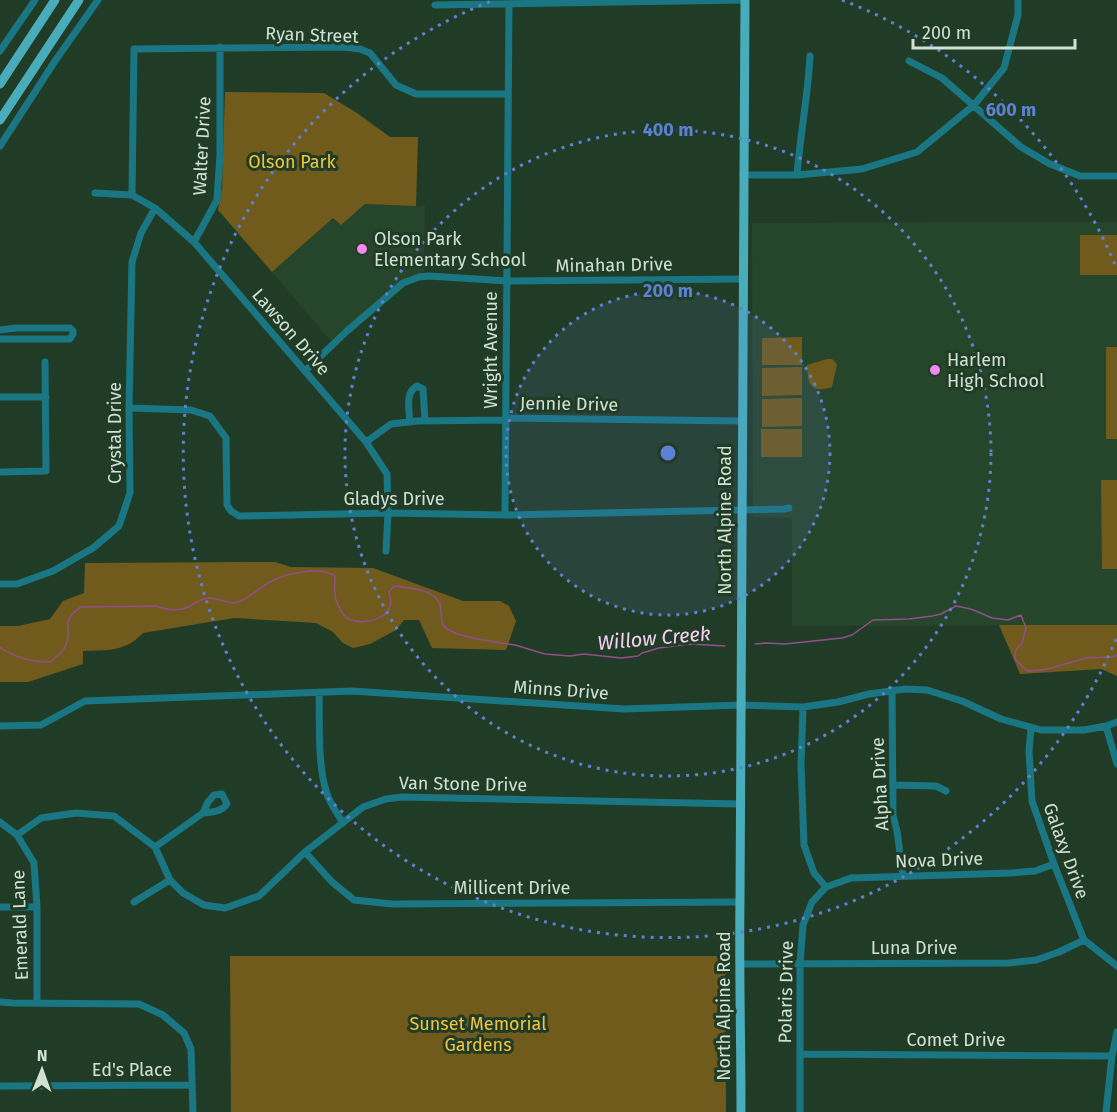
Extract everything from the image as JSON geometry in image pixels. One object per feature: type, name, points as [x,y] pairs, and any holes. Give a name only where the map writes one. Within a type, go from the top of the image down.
[{"type":"main road","points":[[0,84],[55,0]]},
{"type":"main road","points":[[0,120],[79,0]]},
{"type":"main road","name":"North Alpine Road","points":[[741,1112],[741,421],[745,0]]},
{"type":"street","points":[[0,51],[35,0]]},
{"type":"street","points":[[0,146],[98,0]]},
{"type":"street","points":[[435,5],[564,1],[745,0]]},
{"type":"street","points":[[743,175],[797,175],[862,169],[917,152],[974,105],[1004,68],[1018,15],[1018,0]]},
{"type":"street","name":"Wright Avenue","points":[[505,515],[509,4]]},
{"type":"street","name":"Walter Drive","points":[[194,242],[217,200],[220,154],[220,47]]},
{"type":"street","name":"Ryan Street","points":[[132,195],[134,49],[343,47],[360,49],[370,53],[396,85],[416,94],[508,94]]},
{"type":"street","points":[[797,175],[810,56]]},
{"type":"street","points":[[909,61],[942,78],[1021,147],[1050,164],[1080,176],[1117,176]]},
{"type":"street","name":"Lawson Drive","points":[[95,194],[132,195],[155,208],[194,242],[366,442],[387,474],[386,551]]},
{"type":"street","name":"Crystal Drive","points":[[0,585],[17,584],[53,571],[93,548],[119,526],[130,493],[132,262],[141,233],[155,208]]},
{"type":"street","name":"Minahan Drive","points":[[305,371],[346,331],[403,282],[419,277],[507,281],[743,279]]},
{"type":"street","points":[[0,330],[70,328],[73,334],[70,339],[0,339]]},
{"type":"street","points":[[0,472],[46,471],[45,362]]},
{"type":"street","points":[[410,422],[409,393],[417,386],[423,389],[425,421]]},
{"type":"street","points":[[0,397],[46,397]]},
{"type":"street","name":"Gladys Drive","points":[[129,408],[191,410],[210,416],[226,438],[227,505],[239,516],[388,513],[505,515],[789,508]]},
{"type":"street","name":"Jennie Drive","points":[[366,442],[391,424],[425,421],[502,420],[506,418],[741,421]]},
{"type":"street","name":"Minns Drive","points":[[0,726],[41,725],[85,700],[352,691],[624,709],[741,705],[803,706],[838,702],[869,694],[905,689],[927,690],[962,701],[1001,719],[1041,730],[1084,730],[1117,722]]},
{"type":"street","name":"Alpha Drive","points":[[892,690],[893,815],[903,876]]},
{"type":"street","points":[[320,692],[321,755],[324,779],[333,807],[343,823]]},
{"type":"street","points":[[803,706],[801,765],[804,844],[813,873],[826,887]]},
{"type":"street","points":[[1106,726],[1117,764]]},
{"type":"street","name":"Galaxy Drive","points":[[1031,728],[1029,751],[1032,801],[1084,940]]},
{"type":"street","points":[[893,785],[936,786],[946,790]]},
{"type":"street","name":"Van Stone Drive","points":[[17,835],[41,818],[76,813],[114,816],[155,848],[170,880],[183,893],[204,905],[225,908],[259,896],[304,852],[363,807],[386,799],[402,797],[740,804]]},
{"type":"street","points":[[155,848],[203,813]]},
{"type":"street","name":"Emerald Lane","points":[[0,822],[17,835],[34,863],[37,907],[37,1003]]},
{"type":"street","name":"Millicent Drive","points":[[304,852],[332,882],[354,900],[404,904],[740,902]]},
{"type":"street","name":"Nova Drive","points":[[826,887],[851,878],[1011,873],[1035,871],[1054,864]]},
{"type":"street","points":[[134,902],[170,880]]},
{"type":"street","name":"Polaris Drive","points":[[800,1112],[800,963],[803,925],[812,902],[826,887]]},
{"type":"street","points":[[0,907],[37,907]]},
{"type":"street","points":[[1084,940],[1117,966]]},
{"type":"street","name":"Luna Drive","points":[[740,964],[1009,963],[1036,960],[1084,940]]},
{"type":"street","points":[[0,1002],[139,1004],[163,1015],[184,1033],[191,1049],[193,1112]]},
{"type":"street","points":[[1106,1112],[1117,1032]]},
{"type":"street","name":"Comet Drive","points":[[800,1054],[1112,1056]]},
{"type":"street","name":"Ed's Place","points":[[0,1086],[192,1084]]},
{"type":"shaded area","name":"Olson Park Elementary School","points":[[365,204],[425,206],[424,274],[411,276],[401,281],[331,341],[272,272],[333,218],[341,225]]},
{"type":"shaded area","name":"Harlem High School","points":[[1117,222],[1117,625],[792,626],[792,518],[753,517],[752,223]]},
{"type":"green space","name":"Olson Park","points":[[225,92],[324,93],[390,137],[418,137],[416,206],[365,204],[341,225],[333,218],[272,272],[218,210],[222,188]]},
{"type":"green space","points":[[1080,235],[1117,235],[1117,275],[1080,275]]},
{"type":"green space","points":[[802,337],[802,365],[762,365],[762,338]]},
{"type":"green space","points":[[1106,347],[1117,347],[1117,439],[1106,439]]},
{"type":"green space","points":[[832,359],[837,364],[832,387],[815,388],[808,377],[807,365]]},
{"type":"green space","points":[[802,367],[802,395],[762,396],[762,368]]},
{"type":"green space","points":[[802,398],[802,426],[762,427],[762,399]]},
{"type":"green space","points":[[761,429],[802,429],[802,457],[761,457]]},
{"type":"green space","points":[[1101,480],[1117,480],[1117,569],[1102,569]]},
{"type":"green space","points":[[275,562],[291,567],[373,568],[463,601],[500,601],[509,606],[516,621],[506,650],[432,648],[419,620],[404,620],[396,630],[370,644],[353,648],[343,643],[333,632],[316,623],[234,618],[143,633],[122,647],[83,651],[83,664],[28,682],[0,682],[0,626],[18,626],[50,619],[63,601],[84,593],[85,563]]},
{"type":"green space","points":[[999,625],[1117,625],[1117,676],[1101,669],[1020,674]]},
{"type":"green space","name":"Sunset Memorial Gardens","points":[[230,956],[725,956],[726,1112],[231,1112]]},
{"type":"waterway","name":"Willow Creek","points":[[0,647],[24,659],[50,662],[65,647],[68,622],[74,612],[81,607],[157,606],[174,610],[183,609],[207,598],[237,602],[278,578],[312,571],[321,571],[335,576],[335,594],[338,605],[345,616],[355,621],[375,619],[386,612],[391,601],[389,592],[394,586],[417,589],[435,597],[440,603],[442,623],[447,629],[457,634],[515,645],[545,654],[570,656],[584,654],[621,658],[638,656],[659,648],[690,644],[725,646]]},
{"type":"waterway","name":"Willow Creek","points":[[755,644],[785,644],[842,638],[852,635],[873,620],[932,616],[956,606],[971,609],[992,618],[1008,620],[1021,615],[1026,628],[1022,643],[1016,650],[1015,659],[1029,671],[1048,669],[1086,658],[1117,655]]},
{"type":"place","name":"Olson Park Elementary School","points":[[362,249]]},
{"type":"place","name":"Harlem High School","points":[[935,370]]}]
